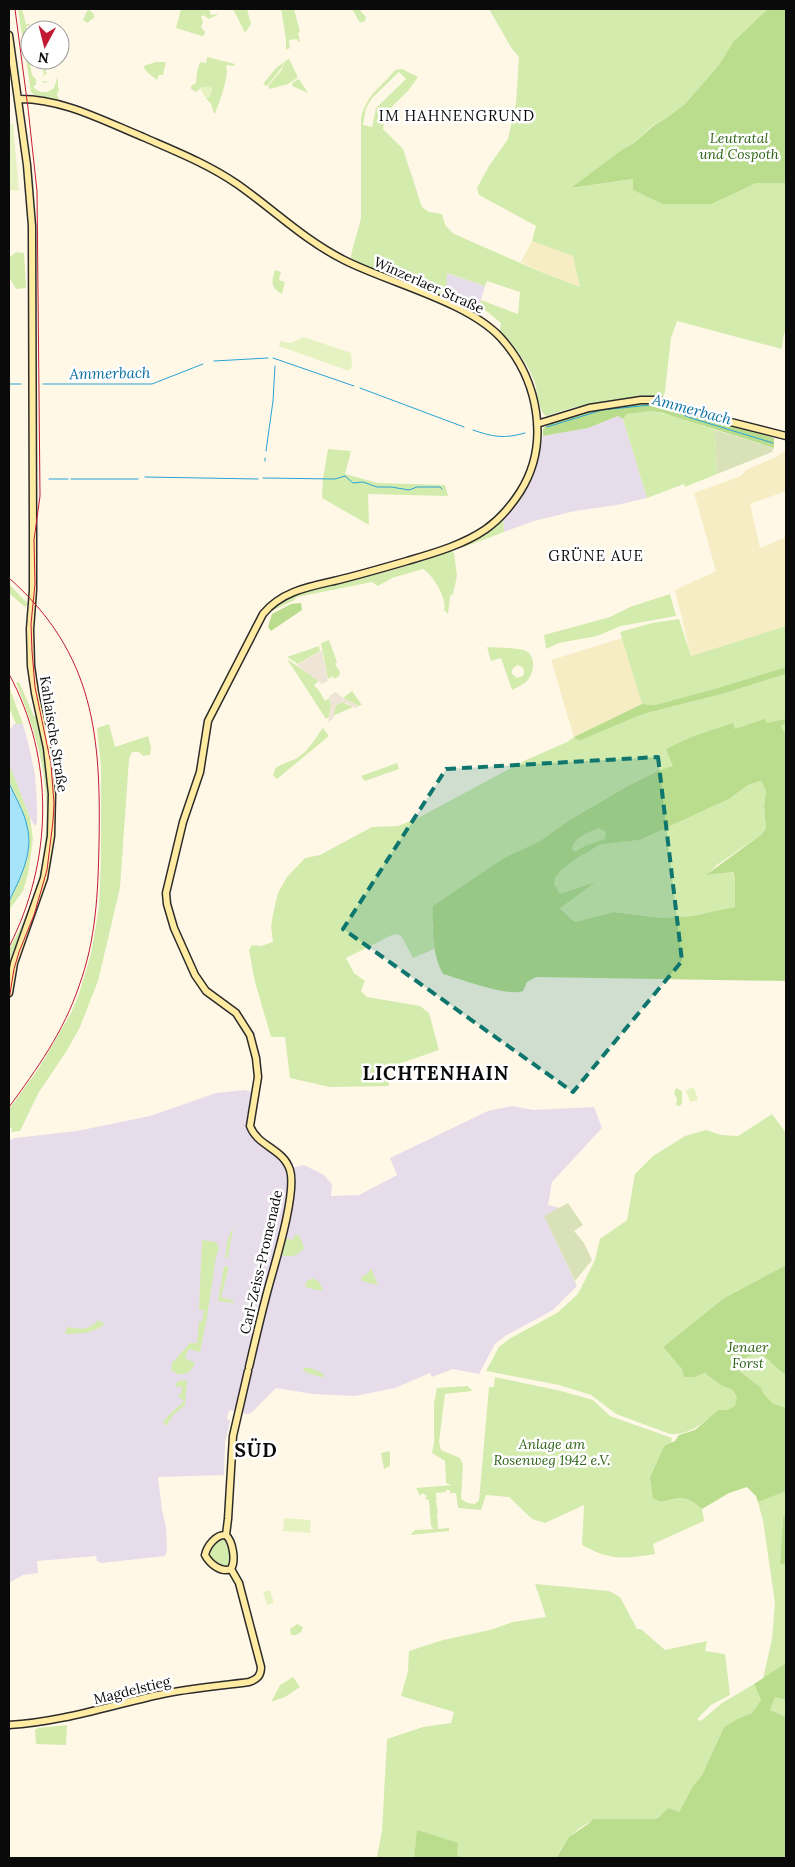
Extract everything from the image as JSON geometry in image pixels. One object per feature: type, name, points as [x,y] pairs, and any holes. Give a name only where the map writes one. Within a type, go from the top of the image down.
[{"type":"main road","name":"Kahlaische Straße","points":[[9,35],[27,165],[32,226],[34,532],[30,629],[31,666],[50,770],[52,818],[44,878],[16,956],[9,993]]},
{"type":"main road","name":"Winzerlaer Straße","points":[[18,99],[50,103],[77,110],[197,161],[237,184],[293,228],[343,259],[445,302],[483,322],[499,337],[522,367],[534,400],[537,424],[534,453],[526,481],[514,500],[498,519],[481,533],[456,544],[371,571],[304,588],[279,599],[263,614],[209,720],[200,772],[183,822],[168,880],[167,904],[174,928],[195,975],[206,991],[216,1000],[229,1007],[241,1019],[250,1035],[256,1058],[258,1077],[250,1120]]},
{"type":"main road","points":[[537,424],[589,408],[653,400],[664,401],[732,423],[786,436]]},
{"type":"main road","name":"Carl-Zeiss-Promenade","points":[[226,1535],[231,1453],[237,1416],[290,1201],[291,1176],[289,1166],[282,1157],[254,1134],[250,1126],[250,1120]]},
{"type":"main road","points":[[222,1534],[226,1535],[231,1542],[234,1563],[231,1569],[226,1571],[220,1570],[205,1555],[206,1550],[216,1537],[222,1534]]},
{"type":"main road","name":"Magdelstieg","points":[[9,1724],[33,1723],[69,1717],[159,1695],[249,1682],[260,1676],[261,1666],[239,1583],[231,1569]]},
{"type":"highlighted area","points":[[658,757],[682,961],[573,1092],[343,929],[446,769]]},
{"type":"shaded area","points":[[532,241],[574,256],[580,287],[521,262]]},
{"type":"shaded area","points":[[446,273],[485,286],[478,310],[446,296]]},
{"type":"shaded area","points":[[618,416],[623,419],[647,498],[617,505],[575,511],[534,521],[504,532],[503,520],[519,503],[532,479],[543,436],[588,428]]},
{"type":"shaded area","points":[[786,450],[786,491],[750,504],[760,548],[786,537],[786,626],[691,656],[675,590],[716,571],[694,493],[741,476],[746,470],[776,457]]},
{"type":"shaded area","points":[[622,638],[642,704],[574,737],[551,660]]},
{"type":"shaded area","points":[[322,650],[328,681],[322,684],[297,665]]},
{"type":"shaded area","points":[[336,692],[359,706],[355,708],[346,703],[339,703],[335,707],[333,719],[328,722],[331,707],[329,696]]},
{"type":"shaded area","points":[[14,724],[23,724],[35,775],[37,823],[35,826],[9,765],[9,731]]},
{"type":"shaded area","points":[[244,1090],[252,1092],[246,1123],[255,1139],[278,1155],[287,1169],[304,1165],[324,1175],[332,1184],[331,1196],[359,1195],[397,1175],[390,1158],[488,1111],[513,1106],[533,1110],[594,1107],[602,1128],[552,1182],[548,1205],[560,1208],[544,1216],[577,1286],[553,1310],[505,1336],[495,1344],[479,1374],[453,1369],[432,1377],[430,1373],[395,1388],[355,1396],[313,1394],[276,1388],[251,1413],[247,1414],[229,1410],[227,1419],[230,1421],[225,1442],[224,1475],[158,1477],[166,1527],[167,1551],[165,1556],[101,1563],[97,1561],[96,1556],[37,1561],[38,1573],[23,1575],[9,1583],[9,1141],[15,1138],[77,1131],[150,1116],[216,1093]]},
{"type":"green space","points":[[18,9],[22,9],[25,20],[20,20],[20,22]]},
{"type":"green space","points":[[181,9],[209,9],[211,15],[219,14],[209,19],[203,15],[201,17],[203,22],[201,27],[205,32],[202,36],[176,28]]},
{"type":"green space","points":[[233,9],[247,9],[251,24],[245,33]]},
{"type":"green space","points":[[281,9],[294,9],[300,32],[298,33],[300,41],[298,42],[297,39],[289,40],[290,48],[286,50],[286,39]]},
{"type":"green space","points":[[352,9],[359,9],[366,17],[365,21],[360,23]]},
{"type":"green space","name":"Leutratal und Cospoth","points":[[489,9],[786,9],[786,333],[784,333],[782,349],[677,321],[671,338],[663,397],[615,400],[575,407],[546,416],[541,410],[535,383],[525,362],[500,331],[501,323],[480,306],[481,300],[518,314],[520,292],[487,281],[485,286],[447,273],[446,299],[375,271],[351,258],[361,218],[361,118],[367,102],[375,91],[395,70],[402,69],[418,77],[408,91],[385,113],[383,129],[403,149],[422,207],[429,212],[442,214],[445,225],[454,234],[580,287],[573,256],[532,241],[536,226],[479,195],[477,188],[489,166],[508,139],[516,103],[519,57],[512,49]],"holes":[[[752,24],[711,204],[662,204],[633,190],[634,179],[572,188],[623,149],[633,144],[652,126],[685,104],[719,65],[733,42]],[[399,72],[406,79],[376,108],[372,127],[363,125],[366,108],[372,98]]]},
{"type":"green space","name":"Leutratal und Cospoth","points":[[768,9],[786,9],[786,183],[756,183],[711,204],[662,204],[633,190],[633,179],[571,188],[685,104],[719,65],[733,42]]},
{"type":"green space","points":[[89,10],[95,17],[87,23],[83,20]]},
{"type":"green space","points":[[207,57],[235,64],[234,66],[226,66],[227,76],[215,114],[206,98],[210,96],[202,87],[196,92],[191,89],[191,86],[196,83],[200,62],[206,63]]},
{"type":"green space","points":[[289,59],[297,78],[288,84],[270,89],[268,87],[285,61]]},
{"type":"green space","points":[[156,62],[166,62],[163,75],[159,75],[157,80],[143,66]]},
{"type":"green space","points":[[284,62],[267,86],[263,84],[276,68]]},
{"type":"green space","points":[[28,70],[31,70],[32,75],[36,79],[36,85],[33,86],[40,92],[54,88],[58,76],[59,89],[57,94],[59,100],[34,95],[31,92]]},
{"type":"green space","points":[[299,79],[308,93],[292,86],[292,83]]},
{"type":"green space","points":[[208,86],[212,88],[212,93],[206,98],[200,89]]},
{"type":"green space","points":[[9,124],[13,124],[19,191],[9,190]]},
{"type":"green space","points":[[16,252],[24,253],[26,288],[16,289],[9,277],[9,258]]},
{"type":"green space","points":[[275,270],[281,272],[279,280],[285,282],[282,294],[273,284]]},
{"type":"green space","points":[[304,337],[351,353],[352,366],[349,371],[279,346],[280,341],[291,343]]},
{"type":"green space","points":[[664,402],[698,417],[774,438],[774,448],[663,413],[651,411],[627,414],[623,419],[618,416],[588,428],[543,436],[543,429],[562,418],[622,405]]},
{"type":"green space","points":[[651,411],[674,416],[715,430],[717,474],[685,487],[684,484],[647,498],[623,419],[627,414]]},
{"type":"green space","points":[[715,430],[774,448],[772,452],[717,474]]},
{"type":"green space","points":[[328,449],[351,451],[345,474],[378,483],[445,485],[448,496],[368,494],[369,525],[322,498]]},
{"type":"green space","points":[[503,520],[504,532],[464,547],[463,545],[484,534]]},
{"type":"green space","points":[[451,551],[454,553],[457,576],[453,594],[450,596],[448,614],[444,610],[444,600],[438,587],[431,576],[423,569],[392,578],[378,586],[372,582],[297,597],[293,601],[273,610],[273,608],[285,601],[310,590],[337,582],[387,572]]},
{"type":"green space","points":[[9,584],[28,604],[25,607],[9,593]]},
{"type":"green space","points":[[670,594],[676,616],[621,626],[597,636],[559,643],[546,649],[544,635],[610,617],[630,607]]},
{"type":"green space","points":[[301,603],[302,610],[271,631],[268,627],[272,614],[291,604]]},
{"type":"green space","points":[[679,619],[691,656],[786,626],[786,667],[655,705],[642,704],[620,632],[652,623]]},
{"type":"green space","points":[[329,640],[337,662],[335,664],[340,672],[339,676],[334,679],[333,676],[328,679],[321,643]]},
{"type":"green space","points":[[319,646],[320,651],[298,664],[287,657]]},
{"type":"green space","points":[[487,647],[518,649],[531,655],[533,669],[526,682],[512,690],[501,658],[491,661]],"holes":[[[518,665],[523,668],[523,676],[517,678],[512,674],[512,670],[516,666]]]},
{"type":"green space","points":[[287,659],[319,681],[314,685],[325,701],[329,698],[331,705],[329,717],[326,719]]},
{"type":"green space","points":[[786,667],[786,674],[722,694],[643,714],[579,741],[574,737],[642,704],[655,705]]},
{"type":"green space","points":[[786,674],[786,773],[730,786],[606,843],[640,840],[729,799],[748,785],[761,781],[766,791],[764,806],[766,828],[762,834],[717,865],[707,875],[732,872],[735,878],[735,907],[693,916],[660,918],[614,912],[575,922],[560,907],[595,883],[560,895],[554,880],[566,865],[588,851],[570,856],[568,831],[774,722],[735,729],[732,724],[691,737],[667,749],[674,766],[660,770],[626,787],[568,821],[540,841],[504,858],[432,923],[434,949],[413,958],[402,937],[397,934],[346,958],[354,973],[365,981],[361,991],[367,997],[420,1006],[429,1013],[439,1050],[387,1068],[389,1086],[330,1087],[290,1078],[285,1037],[271,1037],[255,982],[249,950],[252,945],[261,946],[273,942],[271,927],[278,893],[287,877],[305,858],[320,855],[372,827],[398,826],[418,818],[526,760],[574,737],[579,741],[643,714],[722,694]]},
{"type":"green space","points":[[19,682],[34,716],[37,717],[45,760],[49,802],[47,844],[39,887],[32,910],[10,961],[10,948],[20,930],[39,878],[47,815],[43,770],[32,727],[16,683]]},
{"type":"green space","points":[[9,687],[23,724],[16,724],[9,707]]},
{"type":"green space","points":[[352,691],[362,705],[359,706],[343,698]]},
{"type":"green space","points":[[342,702],[353,707],[333,716],[336,705]]},
{"type":"green space","points":[[765,719],[767,723],[786,719],[786,723],[781,726],[786,736],[786,981],[536,977],[527,982],[523,991],[506,992],[443,974],[435,950],[433,906],[504,858],[540,841],[568,821],[626,787],[660,770],[673,766],[666,749],[691,737],[733,723],[735,729]],"holes":[[[761,781],[766,791],[764,806],[766,828],[762,834],[706,875],[733,872],[735,878],[735,907],[693,916],[660,918],[614,912],[575,922],[560,908],[596,882],[560,894],[554,884],[555,878],[561,870],[577,858],[601,844],[640,840],[729,799],[748,785]],[[599,828],[606,832],[605,839],[585,846],[575,852],[572,849],[579,838]]]},
{"type":"green space","points":[[109,724],[115,747],[148,736],[151,747],[150,755],[143,756],[139,752],[132,752],[129,759],[120,888],[98,981],[80,1027],[66,1052],[39,1092],[20,1131],[11,1132],[12,1128],[9,1128],[9,1109],[39,1068],[71,1013],[91,954],[99,907],[101,858],[101,766],[97,728]]},
{"type":"green space","points":[[323,728],[329,736],[277,779],[273,775],[275,769],[301,755]]},
{"type":"green space","points":[[9,763],[30,818],[33,839],[28,874],[23,891],[9,910],[9,901],[21,877],[27,857],[29,840],[22,809],[9,783]]},
{"type":"green space","points":[[397,763],[399,769],[365,781],[361,776]]},
{"type":"green space","points":[[694,1087],[698,1100],[690,1102],[686,1090]]},
{"type":"green space","points":[[676,1088],[682,1091],[682,1103],[680,1106],[676,1105],[677,1099],[674,1093]]},
{"type":"green space","points":[[772,1114],[786,1133],[786,1265],[724,1298],[663,1347],[682,1369],[695,1377],[705,1373],[786,1278],[786,1517],[783,1517],[780,1564],[786,1565],[786,1663],[763,1679],[772,1639],[775,1603],[763,1521],[758,1502],[772,1496],[718,1410],[702,1424],[690,1430],[670,1434],[616,1414],[591,1395],[559,1385],[486,1371],[499,1347],[509,1339],[557,1313],[578,1294],[595,1260],[600,1239],[627,1220],[635,1174],[653,1156],[685,1136],[706,1130],[721,1135],[738,1136]]},
{"type":"green space","points":[[568,1203],[583,1225],[574,1231],[584,1243],[592,1260],[575,1281],[544,1216]]},
{"type":"green space","points":[[233,1228],[228,1257],[225,1259],[229,1236]]},
{"type":"green space","points":[[295,1235],[299,1235],[304,1247],[303,1250],[294,1256],[284,1256],[281,1254],[285,1238],[293,1240]]},
{"type":"green space","points":[[202,1240],[216,1242],[219,1248],[206,1323],[200,1352],[189,1349],[185,1358],[195,1363],[190,1371],[177,1374],[171,1370],[172,1363],[190,1343],[197,1343],[199,1321],[202,1322],[204,1310],[199,1310]]},
{"type":"green space","name":"Jenaer Forst","points":[[786,1265],[786,1371],[784,1374],[764,1356],[757,1353],[737,1361],[738,1370],[761,1388],[773,1404],[786,1408],[786,1491],[758,1502],[756,1496],[747,1487],[729,1493],[702,1509],[692,1501],[683,1498],[661,1502],[653,1498],[650,1477],[664,1446],[675,1441],[679,1435],[695,1430],[718,1410],[727,1410],[735,1406],[737,1397],[733,1390],[721,1385],[705,1373],[695,1377],[684,1377],[682,1369],[663,1347],[724,1298]]},
{"type":"green space","points":[[224,1266],[229,1267],[221,1297],[234,1301],[234,1303],[218,1301]]},
{"type":"green space","points":[[371,1268],[378,1285],[362,1281],[361,1277],[368,1273]]},
{"type":"green space","points":[[313,1278],[319,1282],[323,1290],[305,1287],[306,1282]]},
{"type":"green space","points":[[98,1320],[105,1324],[91,1332],[65,1334],[67,1327],[88,1328]]},
{"type":"green space","points":[[304,1368],[311,1368],[324,1374],[323,1378],[306,1372],[303,1370]]},
{"type":"green space","name":"Anlage am Rosenweg 1942 e.V.","points":[[495,1377],[593,1400],[610,1416],[672,1438],[671,1443],[664,1446],[650,1477],[661,1502],[679,1498],[688,1499],[702,1509],[704,1521],[653,1544],[655,1554],[626,1558],[601,1554],[582,1545],[584,1505],[545,1523],[532,1519],[509,1497],[486,1495],[481,1510],[458,1508],[456,1493],[450,1493],[450,1490],[446,1490],[446,1492],[436,1493],[438,1529],[449,1528],[449,1531],[410,1535],[415,1530],[437,1529],[431,1526],[429,1500],[425,1499],[427,1496],[422,1493],[420,1496],[416,1488],[452,1485],[446,1483],[445,1461],[432,1453],[434,1443],[434,1403],[437,1388],[467,1386],[472,1391],[445,1394],[439,1442],[441,1450],[460,1458],[463,1465],[461,1499],[475,1504],[479,1500],[489,1387],[494,1387]]},
{"type":"green space","points":[[185,1380],[187,1382],[185,1405],[173,1415],[166,1426],[163,1421],[184,1401],[178,1396],[183,1388],[180,1386],[178,1388],[175,1385],[178,1381]]},
{"type":"green space","points":[[390,1451],[390,1466],[384,1469],[381,1453]]},
{"type":"green space","points":[[783,1517],[786,1517],[786,1565],[780,1564]]},
{"type":"green space","points":[[284,1518],[311,1520],[310,1533],[283,1531]]},
{"type":"green space","points":[[225,1538],[230,1548],[231,1560],[229,1567],[222,1568],[208,1554],[218,1539]]},
{"type":"green space","points":[[535,1584],[609,1591],[620,1597],[637,1629],[641,1629],[665,1650],[707,1641],[705,1651],[725,1654],[730,1695],[711,1705],[697,1719],[701,1721],[722,1703],[754,1684],[761,1700],[752,1713],[724,1727],[702,1775],[693,1786],[679,1812],[663,1814],[655,1819],[593,1819],[573,1834],[556,1858],[462,1858],[418,1830],[414,1858],[377,1857],[382,1831],[387,1739],[423,1727],[451,1723],[454,1712],[401,1696],[408,1671],[409,1651],[443,1640],[490,1630],[513,1622],[546,1617]]},
{"type":"green space","points":[[270,1590],[274,1603],[267,1605],[263,1592]]},
{"type":"green space","points":[[297,1624],[303,1627],[301,1632],[291,1635],[290,1629]]},
{"type":"green space","points":[[786,1663],[786,1700],[775,1697],[770,1710],[786,1717],[786,1858],[556,1858],[569,1837],[593,1819],[655,1819],[668,1808],[679,1812],[693,1786],[702,1775],[724,1727],[752,1713],[761,1700],[754,1684]]},
{"type":"green space","points":[[293,1677],[300,1687],[285,1697],[271,1702],[280,1685]]},
{"type":"green space","points":[[775,1696],[786,1700],[786,1717],[770,1710]]},
{"type":"green space","points":[[67,1725],[66,1745],[36,1744],[35,1730],[38,1728]]},
{"type":"green space","points":[[417,1830],[458,1843],[457,1855],[462,1858],[414,1858]]},
{"type":"water","points":[[9,783],[24,815],[29,836],[29,846],[25,865],[9,901]]},
{"type":"waterway","name":"Ammerbach","points":[[214,361],[268,358]]},
{"type":"waterway","name":"Ammerbach","points":[[273,358],[354,386]]},
{"type":"waterway","name":"Ammerbach","points":[[43,384],[152,384],[203,364]]},
{"type":"waterway","name":"Ammerbach","points":[[266,451],[273,401],[275,366]]},
{"type":"waterway","name":"Ammerbach","points":[[9,384],[21,384]]},
{"type":"waterway","name":"Ammerbach","points":[[360,388],[464,427]]},
{"type":"waterway","name":"Ammerbach","points":[[547,427],[602,410],[650,405],[667,408],[691,418],[773,443]]},
{"type":"waterway","name":"Ammerbach","points":[[473,430],[499,436],[525,433]]},
{"type":"waterway","points":[[263,478],[335,479],[345,476],[353,483],[363,482],[377,487],[409,490],[417,487],[440,487],[442,489]]},
{"type":"waterway","points":[[145,477],[258,479]]},
{"type":"waterway","points":[[49,479],[68,479]]},
{"type":"waterway","points":[[71,479],[138,479]]},
{"type":"tram line","points":[[9,1000],[14,969],[34,915],[47,870],[54,804],[51,764],[35,687],[32,651],[31,624],[35,584],[34,540],[40,496],[37,191],[15,9]]},
{"type":"railway","points":[[9,578],[38,607],[60,637],[76,667],[87,699],[94,733],[98,768],[99,805],[97,898],[93,934],[85,969],[73,1003],[58,1034],[9,1107]]},
{"type":"railway","points":[[9,674],[24,707],[35,740],[41,775],[43,810],[34,880],[24,914],[9,947]]},
{"type":"district","name":"IM HAHNENGRUND","points":[[457,115]]},
{"type":"district","name":"GRÜNE AUE","points":[[596,555]]},
{"type":"district","name":"LICHTENHAIN","points":[[436,1073]]},
{"type":"district","name":"SÜD","points":[[256,1450]]}]
